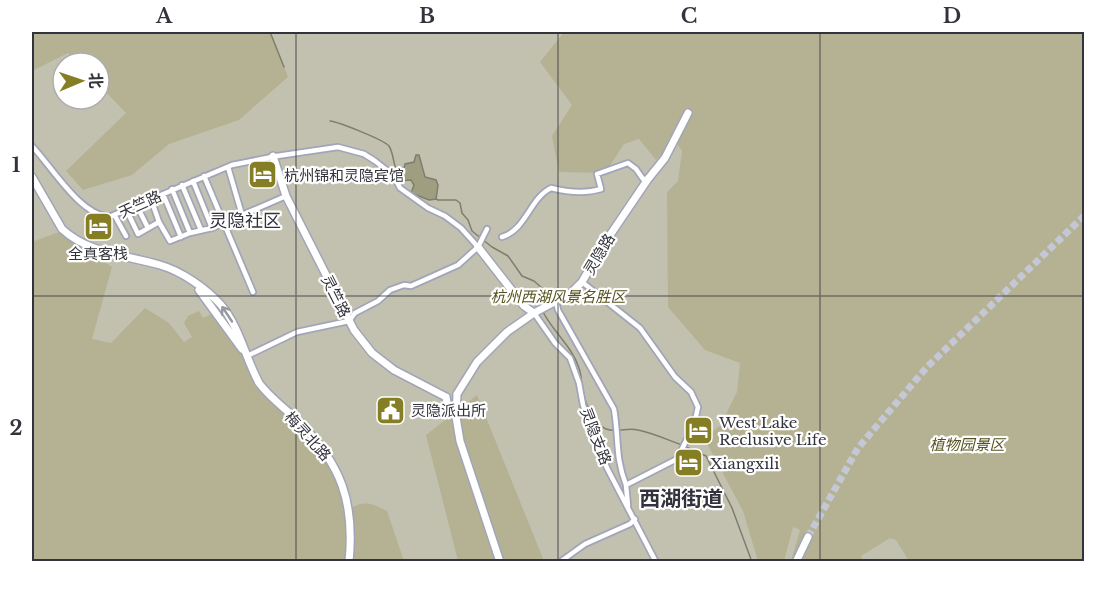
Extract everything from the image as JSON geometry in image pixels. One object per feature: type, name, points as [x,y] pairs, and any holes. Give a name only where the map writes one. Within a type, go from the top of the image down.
[{"type":"street","name":"灵隐路","points":[[457,394],[477,362],[507,332],[536,312],[571,293],[582,282],[602,247],[665,158],[688,113]]},
{"type":"street","name":"天竺路","points":[[32,146],[82,204],[101,216],[115,216],[172,189],[228,167],[273,156],[339,147],[364,154],[394,176],[400,188],[408,195],[445,216],[480,241]]},
{"type":"street","name":"灵竺路","points":[[273,156],[286,196],[354,330],[372,352],[394,369],[446,397]]},
{"type":"street","points":[[502,237],[519,225],[541,195],[551,188],[581,192],[601,189],[597,174],[628,163],[643,179],[648,179]]},
{"type":"street","points":[[228,167],[242,215]]},
{"type":"street","points":[[204,176],[254,292]]},
{"type":"street","name":"梅灵北路","points":[[32,177],[54,216],[81,239],[122,256],[161,265],[193,282],[211,295],[227,313],[239,335],[251,369],[265,392],[299,422],[327,455],[339,475],[346,494],[351,542],[349,561]]},
{"type":"street","points":[[193,181],[212,228]]},
{"type":"street","points":[[182,185],[201,230]]},
{"type":"street","points":[[172,189],[190,233]]},
{"type":"street","points":[[163,194],[181,237]]},
{"type":"street","points":[[150,200],[170,241],[212,228],[286,196]]},
{"type":"street","points":[[137,206],[148,228]]},
{"type":"street","points":[[127,211],[138,234],[159,222]]},
{"type":"street","points":[[115,216],[126,236]]},
{"type":"street","points":[[247,356],[297,332],[349,321],[355,313],[378,301],[390,290],[404,285],[411,286],[448,271],[469,257],[487,229]]},
{"type":"street","points":[[480,241],[524,306],[536,312]]},
{"type":"street","points":[[582,282],[640,328],[675,377],[695,398],[698,407],[697,416],[677,459],[626,485]]},
{"type":"street","points":[[552,304],[558,310],[609,399],[617,430],[617,454],[626,485],[628,506]]},
{"type":"street","name":"灵隐支路","points":[[536,312],[555,343],[570,358],[579,383],[583,405],[601,453],[656,561]]},
{"type":"street","points":[[456,417],[448,407],[446,397],[457,394],[456,417],[460,441],[500,561]]},
{"type":"street","points":[[560,561],[585,544],[630,524],[635,519]]},
{"type":"street","points":[[796,561],[808,537]]},
{"type":"green space","name":"杭州西湖风景名胜区","points":[[32,32],[980,32],[1084,561],[32,561]]},
{"type":"green space","points":[[32,32],[271,32],[288,77],[239,120],[169,144],[132,175],[83,190],[66,171],[126,113],[111,97],[111,51],[51,51],[51,62],[32,71]]},
{"type":"green space","name":"植物园景区","points":[[564,32],[1084,32],[1084,561],[909,561],[896,540],[890,538],[861,556],[863,561],[791,561],[800,530],[793,527],[784,561],[758,561],[743,511],[704,438],[720,426],[737,392],[740,363],[705,350],[668,307],[667,192],[678,181],[682,151],[675,141],[656,160],[639,139],[624,144],[605,173],[559,172],[552,136],[572,105],[540,62]]},
{"type":"green space","points":[[59,232],[112,267],[92,339],[111,343],[145,308],[169,323],[184,342],[192,337],[184,323],[188,316],[199,311],[203,318],[214,313],[245,357],[260,391],[298,426],[323,456],[337,479],[345,507],[369,504],[387,511],[404,561],[32,562],[32,242]]},
{"type":"green space","points":[[477,395],[544,561],[458,561],[426,435]]},
{"type":"shaded area","points":[[416,155],[419,155],[425,177],[436,180],[438,185],[436,199],[429,200],[411,193],[414,185],[411,180],[399,181],[400,169],[404,168],[405,164],[414,162]]},
{"type":"waterway","points":[[270,32],[284,67]]},
{"type":"waterway","points":[[330,121],[361,132],[389,146],[398,174]]},
{"type":"waterway","points":[[436,199],[456,200],[460,203],[462,213],[468,220],[472,231],[508,256],[522,276],[534,281],[542,288],[539,298],[541,305]]},
{"type":"waterway","points":[[542,310],[576,360],[586,401],[598,423],[606,429],[638,430],[682,445]]},
{"type":"waterway","points":[[686,447],[706,456],[732,508],[752,562]]},
{"type":"tunnel","points":[[808,537],[858,448],[927,367],[1084,216]]},
{"type":"place","name":"杭州锦和灵隐宾馆","points":[[263,175]]},
{"type":"place","name":"全真客栈","points":[[98,226]]},
{"type":"place","name":"灵隐派出所","points":[[390,410]]},
{"type":"place","name":"West Lake Reclusive Life","points":[[698,431]]},
{"type":"place","name":"Xiangxili","points":[[689,463]]},
{"type":"district","name":"灵隐社区","points":[[245,221]]},
{"type":"district","name":"西湖街道","points":[[681,499]]}]
